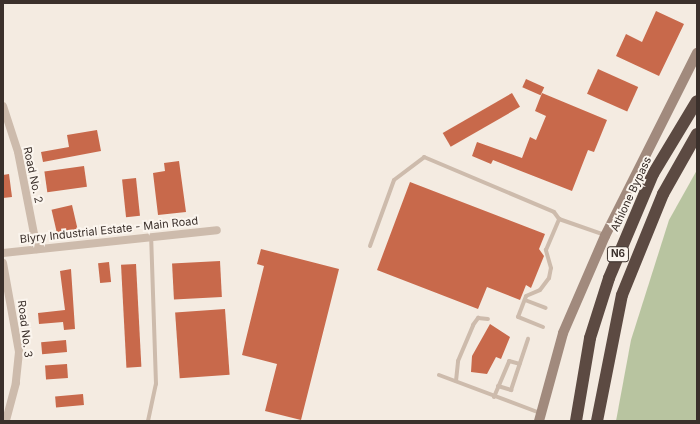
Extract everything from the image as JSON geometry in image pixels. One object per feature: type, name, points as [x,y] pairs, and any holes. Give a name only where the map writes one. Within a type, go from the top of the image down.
[{"type":"highway","name":"Athlone Bypass","points":[[576,417],[590,338],[631,222],[653,174],[697,101]]},
{"type":"highway","name":"N6","points":[[597,421],[614,329],[634,263],[663,194],[697,134]]},
{"type":"highway","name":"N6","points":[[602,394],[602,421]]},
{"type":"street","points":[[540,417],[563,333],[605,236],[697,53]]},
{"type":"street","name":"Road No. 2","points":[[3,106],[18,152],[37,249]]},
{"type":"street","name":"Blyry Industrial Estate - Main Road","points":[[3,253],[151,235],[217,230]]},
{"type":"street","name":"Road No. 3","points":[[3,263],[19,352],[16,383],[6,421]]},
{"type":"lane","points":[[370,246],[394,180],[424,157],[554,212],[559,219],[605,236]]},
{"type":"lane","points":[[543,327],[518,317],[525,300],[549,278],[551,268],[546,250],[559,219]]},
{"type":"lane","points":[[148,421],[156,384],[151,235]]},
{"type":"lane","points":[[525,300],[546,308]]},
{"type":"lane","points":[[456,381],[458,361],[472,325],[478,318],[488,319]]},
{"type":"lane","points":[[498,386],[511,390],[528,340]]},
{"type":"lane","points":[[494,397],[509,361],[520,364]]},
{"type":"lane","points":[[439,375],[540,417]]},
{"type":"green space","points":[[697,170],[697,421],[616,421],[631,340],[669,220]]},
{"type":"building","points":[[656,11],[684,24],[659,76],[616,56],[626,34],[642,42]]},
{"type":"building","points":[[598,69],[638,87],[627,112],[587,94]]},
{"type":"building","points":[[526,79],[544,87],[541,95],[522,87]]},
{"type":"building","points":[[512,93],[520,107],[451,147],[443,133]]},
{"type":"building","points":[[542,93],[607,120],[594,152],[588,150],[572,191],[493,160],[491,164],[472,156],[477,142],[522,158],[530,137],[536,140],[546,116],[535,111]]},
{"type":"building","points":[[97,130],[101,151],[43,162],[41,152],[69,147],[67,135]]},
{"type":"building","points":[[179,161],[186,212],[158,215],[153,173],[165,171],[164,163]]},
{"type":"building","points":[[84,166],[87,187],[47,192],[44,172]]},
{"type":"building","points":[[9,174],[12,197],[3,198],[3,175]]},
{"type":"building","points":[[136,178],[140,216],[126,217],[122,179]]},
{"type":"building","points":[[410,182],[545,234],[539,249],[544,256],[531,288],[526,285],[520,300],[487,287],[478,309],[377,270]]},
{"type":"building","points":[[72,205],[78,232],[58,237],[52,210]]},
{"type":"building","points":[[261,249],[339,269],[301,420],[265,411],[277,364],[242,355],[264,266],[257,264]]},
{"type":"building","points":[[220,261],[222,297],[174,299],[172,264]]},
{"type":"building","points":[[109,262],[111,282],[100,283],[98,263]]},
{"type":"building","points":[[136,264],[141,367],[126,368],[121,265]]},
{"type":"building","points":[[71,269],[75,329],[64,330],[63,322],[39,324],[38,313],[65,310],[60,271]]},
{"type":"building","points":[[225,309],[230,375],[180,378],[175,312]]},
{"type":"building","points":[[490,324],[510,337],[501,359],[496,357],[487,374],[471,372],[472,356]]},
{"type":"building","points":[[66,340],[67,352],[42,354],[41,342]]},
{"type":"building","points":[[67,364],[68,378],[46,380],[45,366]]},
{"type":"building","points":[[83,394],[84,405],[56,407],[55,396]]}]
